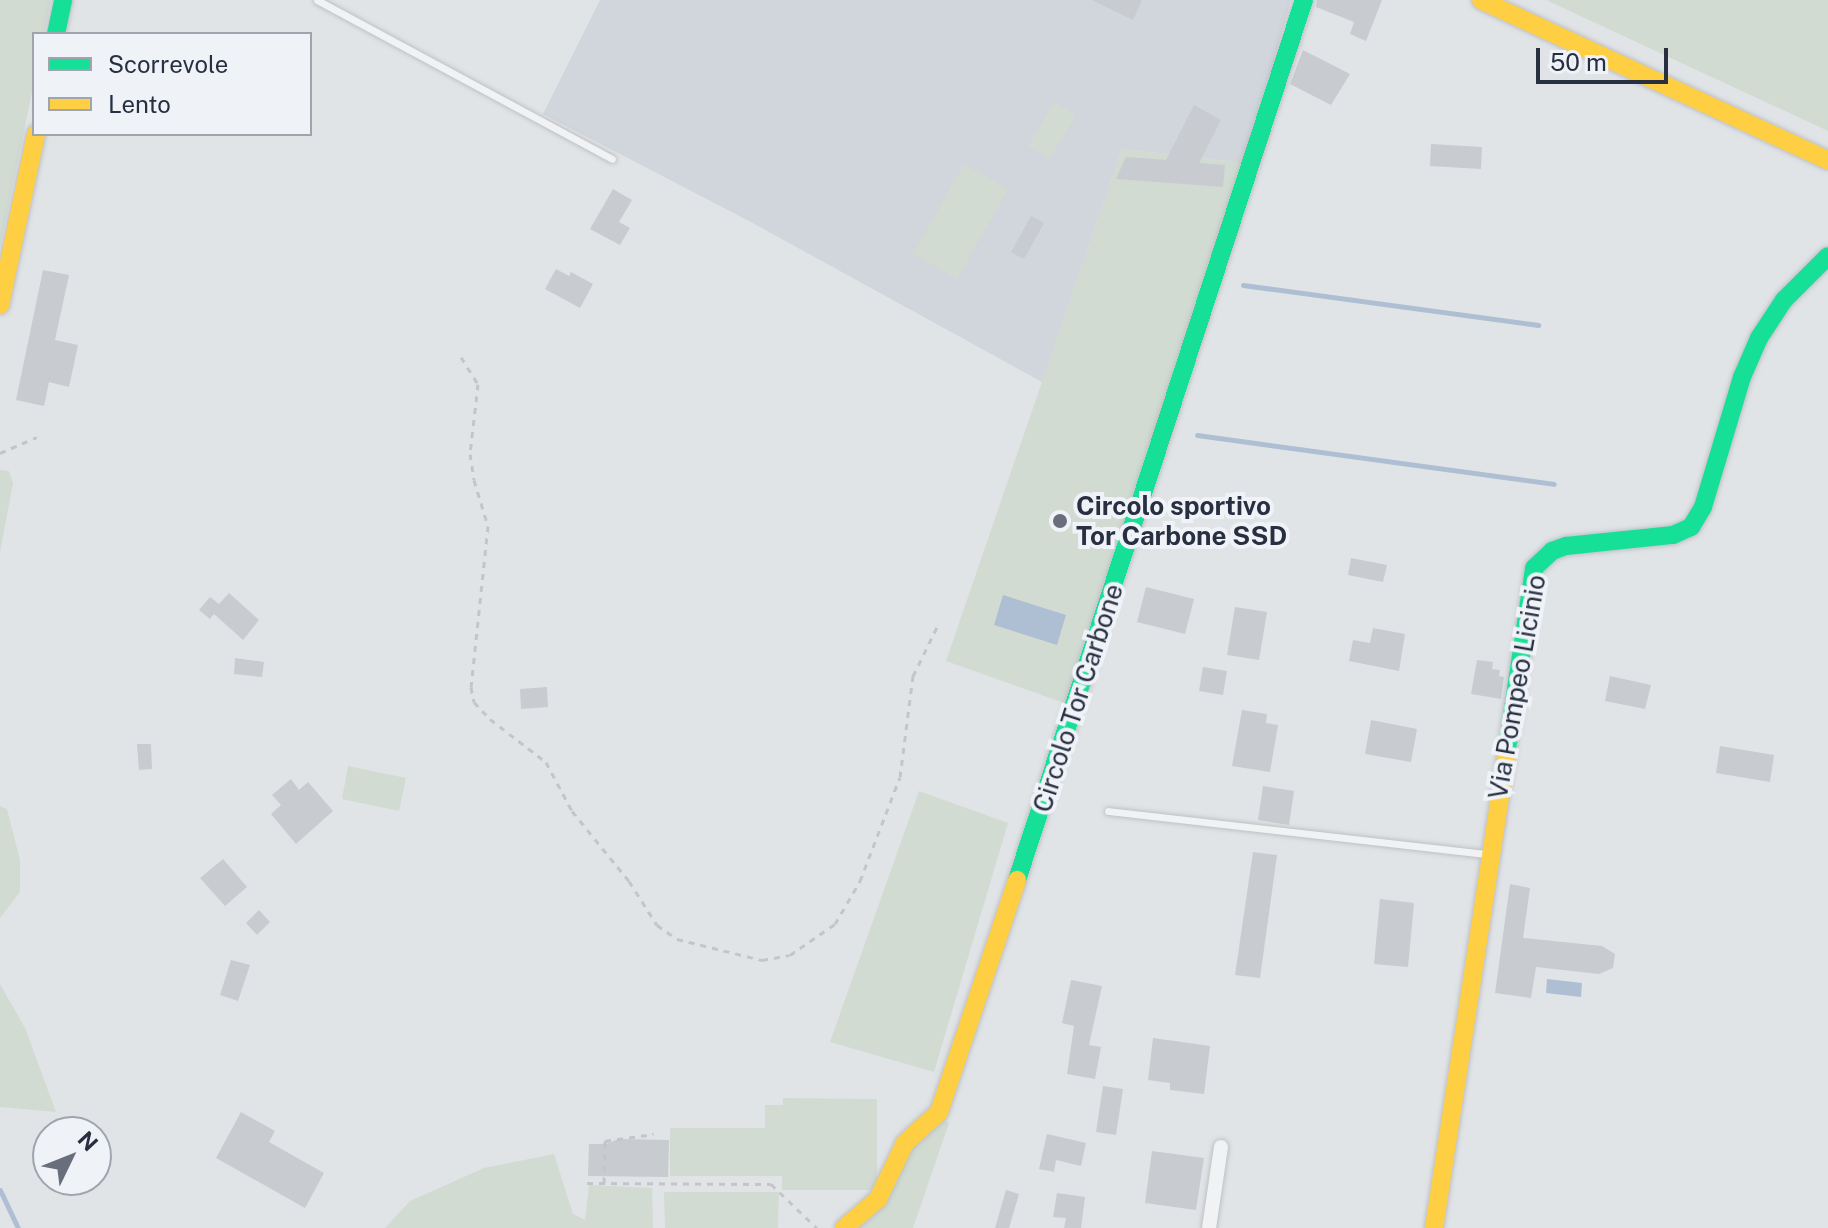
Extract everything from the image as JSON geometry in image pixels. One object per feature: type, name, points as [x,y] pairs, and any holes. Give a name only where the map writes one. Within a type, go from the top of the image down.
[{"type":"street","points":[[56,32],[63,0]]},
{"type":"street","name":"Circolo Tor Carbone","points":[[844,1228],[878,1199],[905,1143],[939,1112],[1092,660],[1161,433],[1304,0]]},
{"type":"street","points":[[1481,0],[1828,160]]},
{"type":"street","points":[[0,305],[36,136]]},
{"type":"street","name":"Via Pompeo Licinio","points":[[1434,1228],[1534,568],[1552,551],[1566,546],[1673,535],[1691,527],[1703,507],[1742,377],[1759,338],[1784,300],[1828,256]]},
{"type":"street","points":[[1209,1228],[1221,1147]]},
{"type":"lane","points":[[317,0],[612,159]]},
{"type":"lane","points":[[1108,811],[1490,854]]},
{"type":"path","points":[[461,357],[478,384],[470,454],[474,480],[488,526],[471,687],[474,702],[546,762],[572,811],[629,881],[657,925],[677,939],[762,960],[790,955],[835,924],[860,881],[900,777],[913,676],[939,623]]},
{"type":"path","points":[[0,453],[37,437]]},
{"type":"path","points":[[604,1183],[605,1141],[654,1134]]},
{"type":"path","points":[[587,1183],[771,1184],[817,1228]]},
{"type":"shaded area","points":[[0,0],[51,0],[44,32],[32,32],[32,92],[0,248]]},
{"type":"shaded area","points":[[600,0],[1291,0],[1245,163],[1122,149],[1042,382],[749,221],[543,114]]},
{"type":"shaded area","points":[[1828,0],[1828,131],[1548,1]]},
{"type":"shaded area","points":[[1054,102],[1076,115],[1050,159],[1028,146]]},
{"type":"shaded area","name":"Circolo sportivo Tor Carbone SSD","points":[[1122,149],[1245,163],[1067,704],[946,661]]},
{"type":"shaded area","points":[[964,164],[1008,189],[957,279],[913,254]]},
{"type":"shaded area","points":[[0,470],[9,471],[13,483],[0,553]]},
{"type":"shaded area","points":[[348,766],[406,778],[399,811],[342,799]]},
{"type":"shaded area","points":[[919,791],[1008,823],[934,1072],[830,1042]]},
{"type":"shaded area","points":[[0,806],[7,809],[20,860],[20,892],[0,918]]},
{"type":"shaded area","points":[[0,984],[25,1028],[56,1112],[0,1107]]},
{"type":"shaded area","points":[[783,1098],[877,1099],[877,1190],[782,1190],[782,1176],[670,1176],[670,1128],[765,1128],[765,1105],[783,1105]]},
{"type":"shaded area","points":[[932,1113],[949,1123],[913,1228],[852,1228]]},
{"type":"shaded area","points":[[554,1154],[573,1214],[585,1220],[589,1185],[652,1188],[653,1228],[385,1228],[410,1201],[484,1168]]},
{"type":"shaded area","points":[[664,1192],[779,1192],[778,1228],[665,1228]]},
{"type":"water","points":[[1003,595],[1066,615],[1057,645],[994,625]]},
{"type":"water","points":[[1547,979],[1582,983],[1581,997],[1546,993]]},
{"type":"building","points":[[1092,0],[1142,0],[1133,20]]},
{"type":"building","points":[[1317,0],[1382,0],[1366,41],[1350,34],[1354,22],[1316,7]]},
{"type":"building","points":[[1303,50],[1350,74],[1331,105],[1290,84]]},
{"type":"building","points":[[1194,105],[1221,120],[1199,163],[1225,165],[1223,187],[1116,179],[1126,157],[1166,160]]},
{"type":"building","points":[[1431,144],[1482,147],[1481,169],[1430,166]]},
{"type":"building","points":[[613,189],[632,200],[619,222],[630,228],[620,245],[590,229]]},
{"type":"building","points":[[1031,216],[1044,223],[1024,259],[1011,252]]},
{"type":"building","points":[[556,269],[569,276],[571,272],[593,284],[580,308],[545,289]]},
{"type":"building","points":[[43,270],[69,275],[55,340],[78,345],[69,387],[49,382],[44,406],[16,400]]},
{"type":"building","points":[[1351,558],[1387,565],[1383,582],[1348,575]]},
{"type":"building","points":[[1146,587],[1194,599],[1185,634],[1137,622]]},
{"type":"building","points":[[229,593],[259,620],[243,640],[214,614],[210,619],[199,610],[210,597],[219,604]]},
{"type":"building","points":[[1235,607],[1267,612],[1259,660],[1227,655]]},
{"type":"building","points":[[1373,628],[1405,634],[1399,671],[1349,661],[1353,640],[1370,643]]},
{"type":"building","points":[[235,658],[264,662],[262,677],[234,674]]},
{"type":"building","points":[[1477,660],[1493,662],[1492,669],[1500,670],[1499,676],[1504,677],[1501,699],[1471,694]]},
{"type":"building","points":[[1203,667],[1227,671],[1223,695],[1199,691]]},
{"type":"building","points":[[1610,676],[1651,685],[1645,709],[1605,701]]},
{"type":"building","points":[[547,687],[548,707],[521,709],[520,689]]},
{"type":"building","points":[[1242,710],[1267,714],[1266,723],[1278,725],[1270,772],[1232,766]]},
{"type":"building","points":[[1371,720],[1417,729],[1411,762],[1365,754]]},
{"type":"building","points":[[137,744],[151,744],[152,769],[139,770]]},
{"type":"building","points":[[1720,746],[1774,755],[1770,782],[1716,773]]},
{"type":"building","points":[[291,779],[299,790],[308,782],[333,811],[296,844],[271,814],[281,805],[272,795]]},
{"type":"building","points":[[1263,786],[1294,791],[1289,825],[1258,820]]},
{"type":"building","points":[[1253,852],[1277,855],[1260,978],[1235,975]]},
{"type":"building","points":[[223,859],[247,887],[225,906],[200,878]]},
{"type":"building","points":[[1510,884],[1530,888],[1523,938],[1602,946],[1615,954],[1613,968],[1599,974],[1536,967],[1531,998],[1495,993]]},
{"type":"building","points":[[1380,899],[1414,903],[1408,967],[1374,964]]},
{"type":"building","points":[[259,910],[270,922],[257,935],[246,923]]},
{"type":"building","points":[[231,960],[250,965],[238,1001],[220,995]]},
{"type":"building","points":[[1071,980],[1102,986],[1089,1045],[1101,1047],[1095,1079],[1067,1074],[1074,1026],[1062,1023]]},
{"type":"building","points":[[1153,1038],[1210,1046],[1204,1094],[1170,1090],[1170,1083],[1148,1080]]},
{"type":"building","points":[[1103,1086],[1123,1089],[1116,1135],[1096,1132]]},
{"type":"building","points":[[241,1112],[275,1131],[269,1142],[324,1173],[305,1208],[216,1158]]},
{"type":"building","points":[[1047,1134],[1086,1143],[1081,1166],[1056,1160],[1054,1172],[1039,1169]]},
{"type":"building","points":[[619,1139],[669,1140],[668,1177],[588,1176],[589,1144],[606,1144]]},
{"type":"building","points":[[1152,1151],[1204,1158],[1196,1210],[1145,1203]]},
{"type":"building","points":[[1006,1190],[1019,1194],[1009,1228],[995,1228]]},
{"type":"building","points":[[1057,1193],[1085,1197],[1081,1228],[1064,1228],[1066,1218],[1053,1217]]},
{"type":"waterway","points":[[1243,285],[1538,325]]},
{"type":"waterway","points":[[1197,435],[1554,484]]},
{"type":"waterway","points":[[0,1190],[18,1228]]},
{"type":"traffic: fast","points":[[56,32],[63,0]]},
{"type":"traffic: fast","points":[[1017,880],[1304,0]]},
{"type":"traffic: fast","points":[[1506,756],[1534,568],[1552,551],[1566,546],[1673,535],[1691,527],[1703,507],[1742,377],[1759,338],[1784,300],[1828,256]]},
{"type":"traffic: slow","points":[[1481,0],[1828,160]]},
{"type":"traffic: slow","points":[[0,305],[36,136]]},
{"type":"traffic: slow","points":[[1434,1228],[1506,756]]},
{"type":"traffic: slow","points":[[844,1228],[878,1199],[905,1143],[939,1112],[1017,880]]},
{"type":"place","name":"Circolo sportivo Tor Carbone SSD","points":[[1060,521]]}]
